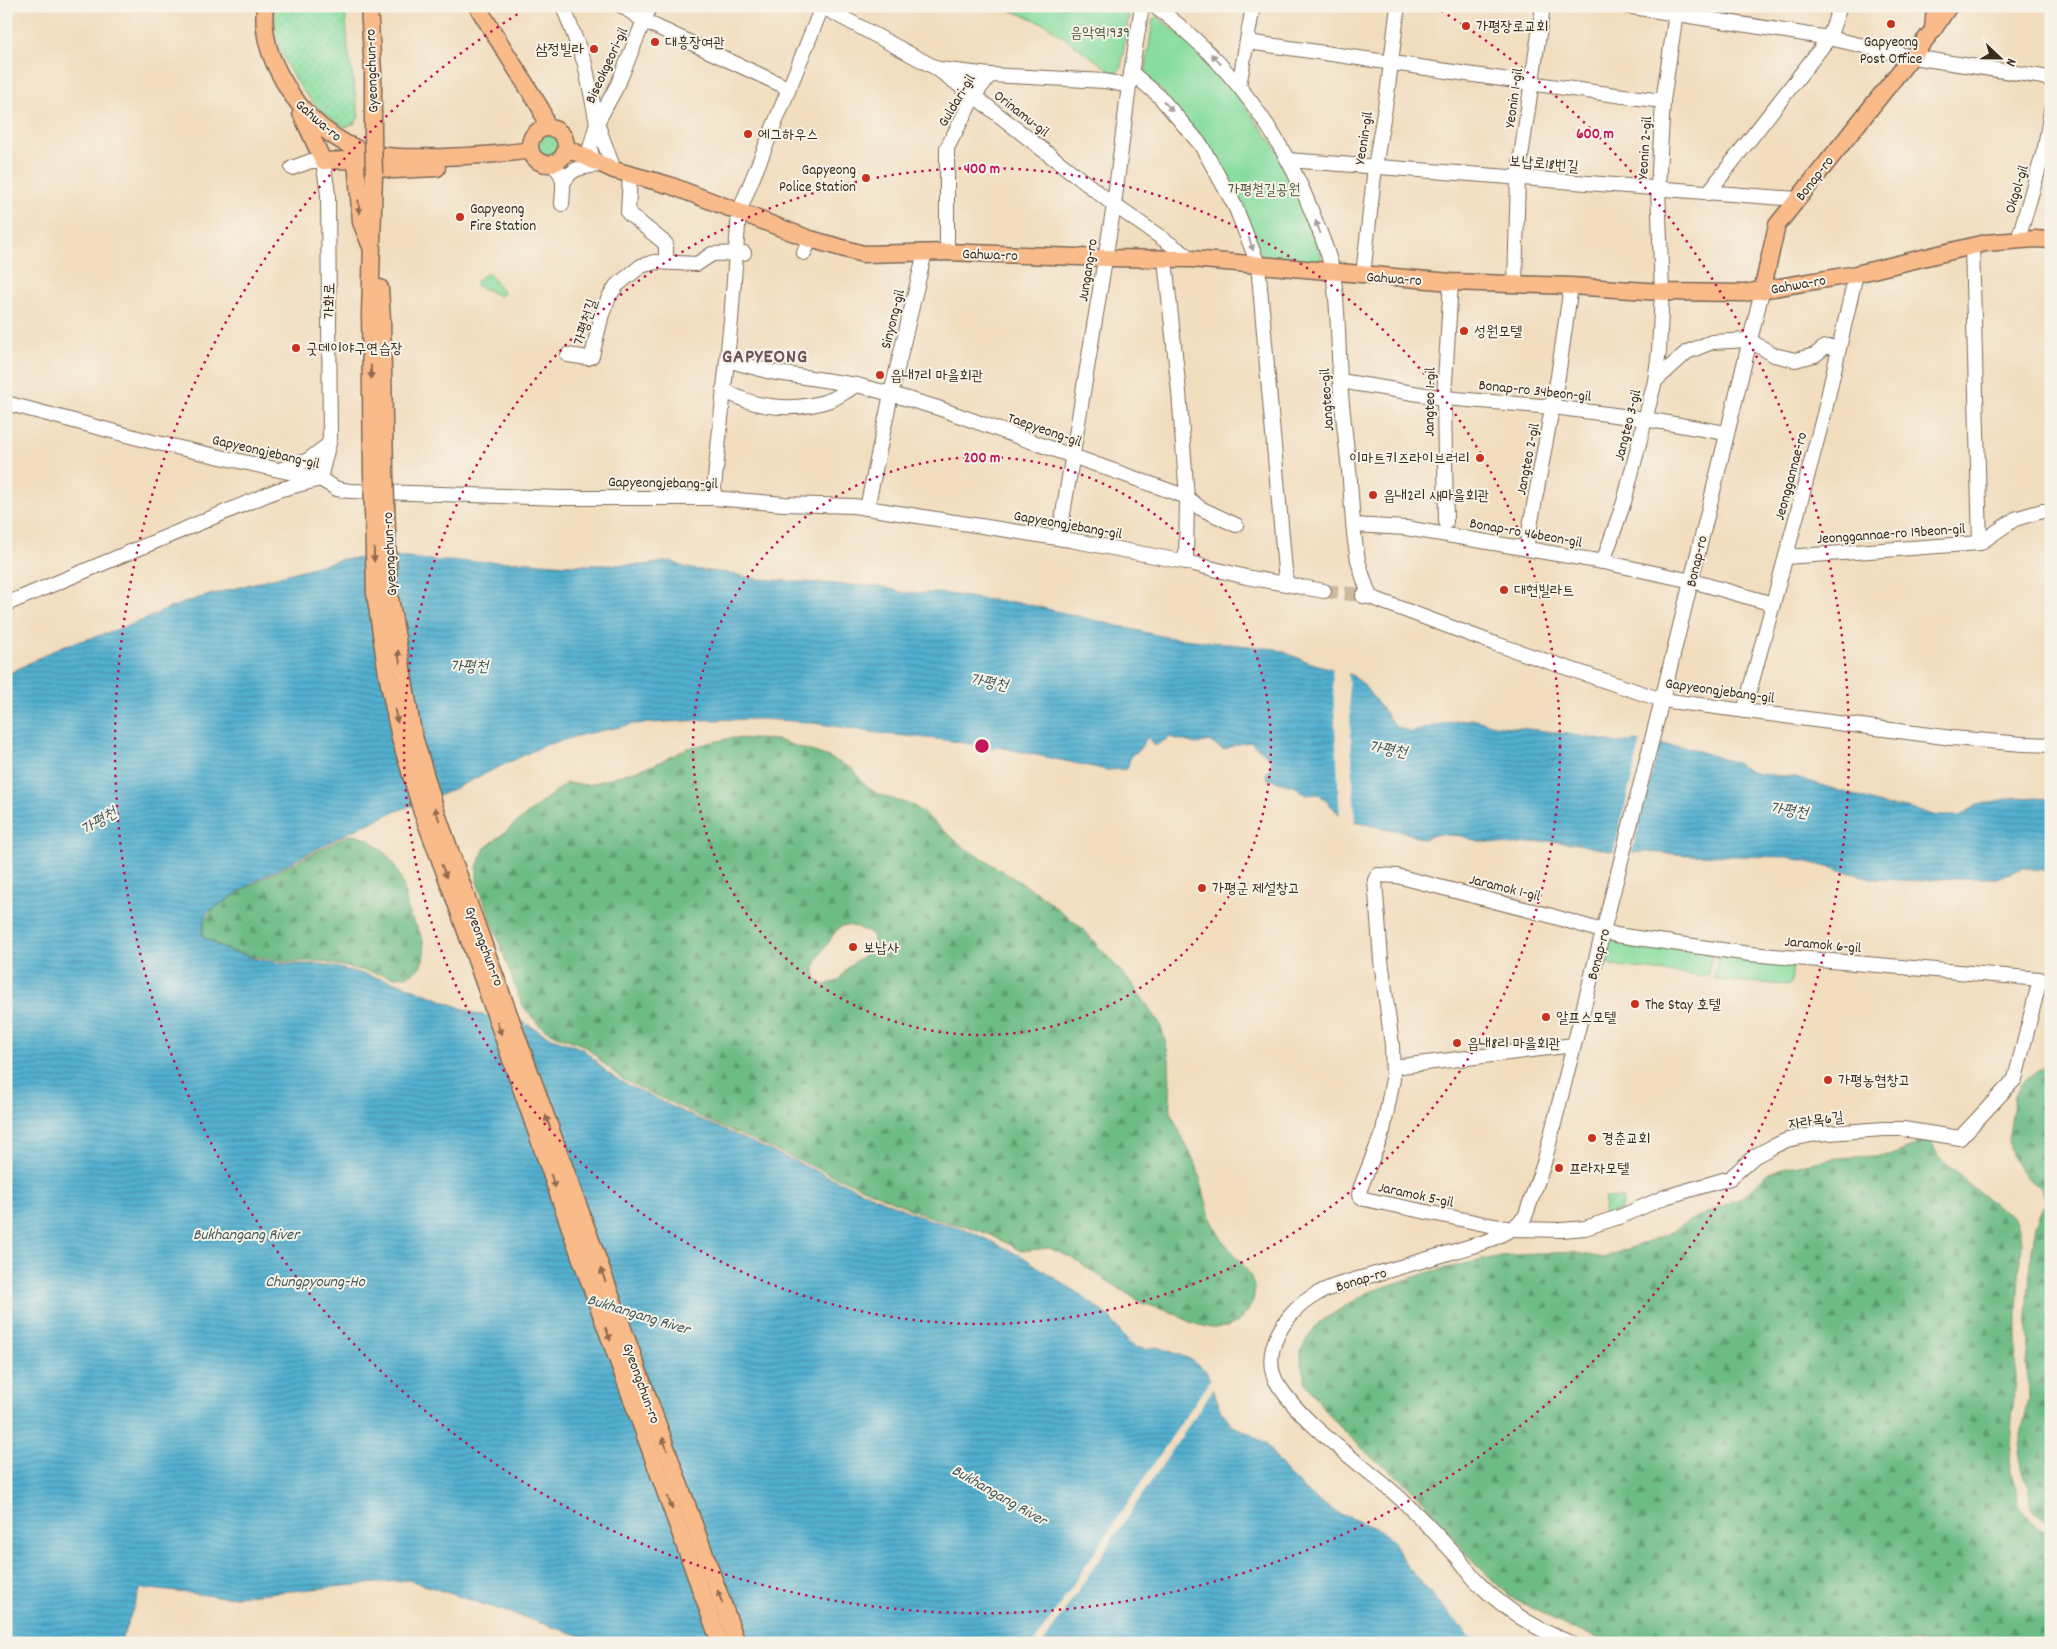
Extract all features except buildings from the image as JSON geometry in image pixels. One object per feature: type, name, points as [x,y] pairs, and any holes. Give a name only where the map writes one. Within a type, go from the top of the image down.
[{"type":"main road","name":"Gahwa-ro","points":[[265,6],[264,29],[270,56],[295,101],[324,128],[347,144],[362,151],[388,157],[453,157],[505,154],[530,150]]},
{"type":"main road","name":"Gyeongchun-ro","points":[[369,6],[373,72],[374,174],[370,314],[379,471]]},
{"type":"main road","points":[[477,6],[541,110],[547,128]]},
{"type":"main road","points":[[1933,30],[1934,6],[1943,6]]},
{"type":"main road","name":"Bonap-ro","points":[[1762,290],[1777,225],[1912,57],[1949,6]]},
{"type":"main road","points":[[295,101],[323,161],[347,160],[393,170],[437,168],[453,157]]},
{"type":"main road","points":[[560,154],[557,131],[547,128],[538,131],[534,135],[530,144],[530,150],[537,161],[560,154],[606,167]]},
{"type":"main road","points":[[356,162],[361,222],[373,250]]},
{"type":"main road","name":"Gahwa-ro","points":[[606,167],[669,185],[739,212],[807,246],[864,254],[947,252],[1166,260],[1192,259],[1451,282],[1571,286],[1662,292],[1744,293],[1856,274],[1985,242],[2051,240]]},
{"type":"main road","name":"Gyeongchun-ro","points":[[374,218],[382,319],[375,593],[387,674],[400,738],[422,812],[460,896],[736,1643]]},
{"type":"main road","name":"Gyeongchun-ro","points":[[490,979],[586,1274],[720,1643]]},
{"type":"street","name":"Biseokgeori-gil","points":[[563,6],[586,64],[606,167]]},
{"type":"street","points":[[622,6],[644,21],[788,88],[739,212],[740,253],[713,498]]},
{"type":"street","points":[[644,21],[650,6]]},
{"type":"street","name":"Jungang-ro","points":[[1059,538],[1114,205],[1142,6]]},
{"type":"street","name":"Jangteo-gil","points":[[1154,6],[1204,47],[1239,86],[1279,141],[1306,195],[1333,273],[1339,335],[1340,380],[1354,524]]},
{"type":"street","points":[[1239,86],[1253,6]]},
{"type":"street","name":"Yeonin-gil","points":[[1364,275],[1375,167],[1398,6]]},
{"type":"street","name":"Yeonin 1-gil","points":[[1515,284],[1518,176],[1543,6]]},
{"type":"street","points":[[1626,6],[1677,10],[1829,38],[1912,57],[2043,77],[2051,80]]},
{"type":"street","points":[[1708,193],[1829,38],[1840,6]]},
{"type":"street","name":"Orinamu-gil","points":[[788,88],[822,7],[936,68],[1114,205],[1192,259]]},
{"type":"street","name":"Yeonin 2-gil","points":[[1662,292],[1658,188],[1663,101],[1677,10]]},
{"type":"street","name":"Biseokgeori-gil","points":[[597,123],[618,84],[644,21]]},
{"type":"street","points":[[1247,42],[1391,61],[1531,85],[1663,101]]},
{"type":"street","points":[[936,68],[990,75]]},
{"type":"street","name":"Guldari-gil","points":[[947,252],[947,148],[974,96],[990,75],[1105,81],[1131,80]]},
{"type":"street","points":[[1131,80],[1159,96],[1201,144],[1236,206],[1258,264],[1286,582]]},
{"type":"street","name":"Okgol-gil","points":[[2018,240],[2048,148],[2051,111]]},
{"type":"street","points":[[597,123],[591,144],[591,153],[606,167]]},
{"type":"street","points":[[562,204],[564,182],[561,173],[560,154],[591,144]]},
{"type":"street","name":"보납로18번길","points":[[1288,160],[1518,176],[1797,199]]},
{"type":"street","points":[[292,168],[311,161],[323,161]]},
{"type":"street","name":"가화로","points":[[320,479],[329,441],[328,194],[323,161]]},
{"type":"street","points":[[564,182],[574,169],[606,167]]},
{"type":"street","points":[[630,175],[628,213],[666,244],[666,262]]},
{"type":"street","points":[[1972,246],[1980,543]]},
{"type":"street","name":"Sinyong-gil","points":[[867,508],[891,394],[926,252]]},
{"type":"street","name":"가평천길","points":[[568,355],[590,358],[604,306],[616,286],[648,263],[697,264],[712,254],[740,253]]},
{"type":"street","points":[[1166,260],[1187,497],[1186,562]]},
{"type":"street","name":"Jeonggannae-ro","points":[[1744,711],[1824,414],[1856,274]]},
{"type":"street","name":"Jangteo 1-gil","points":[[1446,522],[1444,398],[1451,282]]},
{"type":"street","name":"Jangteo 2-gil","points":[[1526,548],[1553,407],[1571,286]]},
{"type":"street","name":"Bonap-ro","points":[[1571,1643],[1526,1622],[1500,1604],[1404,1502],[1313,1424],[1277,1384],[1272,1364],[1275,1342],[1287,1318],[1316,1294],[1488,1241],[1512,1229],[1525,1217],[1550,1140],[1606,926],[1762,290]]},
{"type":"street","name":"Jangteo 3-gil","points":[[1603,562],[1624,502],[1655,381],[1659,351],[1662,292]]},
{"type":"street","points":[[1655,381],[1673,363],[1695,348],[1712,342],[1749,340],[1774,355],[1795,360],[1815,355],[1825,347],[1839,347]]},
{"type":"street","points":[[727,360],[771,372],[857,385],[891,394]]},
{"type":"street","name":"Bonap-ro 34beon-gil","points":[[1340,380],[1444,398],[1553,407],[1645,419],[1726,433]]},
{"type":"street","points":[[724,389],[753,402],[770,406],[796,406],[832,399],[857,385]]},
{"type":"street","name":"Taepyeong-gil","points":[[891,394],[938,408],[1187,497],[1200,508],[1236,525]]},
{"type":"street","name":"Gapyeongjebang-gil","points":[[6,403],[154,442],[320,479],[338,488],[350,490],[560,498],[713,498],[867,508],[1059,538],[1324,591]]},
{"type":"street","points":[[271,493],[278,481],[275,469],[308,460],[329,441]]},
{"type":"street","points":[[6,604],[271,493],[320,479]]},
{"type":"street","name":"Jeonggannae-ro 19beon-gil","points":[[1786,557],[1980,543],[2015,519],[2042,511],[2051,511]]},
{"type":"street","name":"Gapyeongjebang-gil","points":[[1354,524],[1358,563],[1366,596],[1493,643],[1662,700],[1952,738],[2051,745]]},
{"type":"street","name":"Bonap-ro 46beon-gil","points":[[1354,524],[1406,528],[1526,548],[1692,581]]},
{"type":"street","points":[[1692,581],[1773,604]]},
{"type":"street","name":"Jaramok 1-gil","points":[[1393,1067],[1375,880],[1380,875],[1397,876],[1548,915],[1606,926]]},
{"type":"street","name":"자라목6길","points":[[1512,1229],[1585,1228],[1612,1220],[1665,1197],[1730,1178],[1755,1156],[1787,1140],[1816,1134],[1883,1128],[1903,1129],[1960,1138],[2015,1079],[2040,979],[1750,954],[1606,926]]},
{"type":"street","points":[[1393,1067],[1574,1045]]},
{"type":"street","name":"Jaramok 5-gil","points":[[1393,1067],[1392,1092],[1383,1131],[1360,1189],[1361,1197],[1512,1229]]},
{"type":"green space","points":[[275,6],[345,6],[348,49],[359,117],[354,124],[345,127],[331,118],[304,92],[293,76],[278,42]]},
{"type":"green space","name":"음악역1939","points":[[1000,6],[1130,6],[1121,68],[1115,74],[1045,24]]},
{"type":"green space","name":"가평철길공원","points":[[1157,16],[1211,61],[1274,145],[1291,176],[1322,255],[1319,262],[1267,258],[1261,254],[1163,92],[1145,75],[1153,19]]},
{"type":"green space","points":[[549,133],[558,137],[562,146],[558,155],[549,159],[540,155],[536,146],[540,137]]},
{"type":"green space","points":[[486,274],[490,274],[503,292],[502,295],[500,296],[476,285],[477,280]]},
{"type":"green space","points":[[730,738],[777,740],[826,756],[853,769],[862,782],[877,794],[914,806],[965,848],[1039,894],[1082,928],[1132,984],[1159,1022],[1169,1059],[1171,1114],[1197,1167],[1211,1221],[1223,1241],[1251,1277],[1255,1290],[1248,1311],[1238,1322],[1227,1327],[1211,1328],[1192,1323],[1171,1312],[1142,1303],[1070,1257],[1049,1248],[1021,1251],[991,1235],[924,1215],[713,1123],[622,1079],[585,1046],[553,1034],[539,1025],[522,1005],[477,882],[477,867],[485,848],[566,783],[588,785],[654,765],[688,748]],"holes":[[[846,925],[856,927],[871,934],[875,944],[872,950],[850,965],[838,981],[825,985],[816,979],[815,968],[818,959],[838,930]]]},
{"type":"green space","points":[[349,835],[359,836],[378,846],[398,872],[406,894],[408,911],[420,932],[423,944],[423,959],[421,965],[416,970],[410,974],[394,977],[319,961],[288,962],[251,956],[224,948],[204,937],[205,921],[213,909],[260,880]]},
{"type":"green space","points":[[1608,940],[1712,954],[1708,975],[1706,977],[1610,965],[1604,955]]},
{"type":"green space","points":[[1719,955],[1793,961],[1791,983],[1789,985],[1717,980],[1714,977]]},
{"type":"green space","points":[[2051,1061],[2051,1524],[2035,1512],[2030,1504],[2029,1487],[2022,1472],[2018,1451],[2029,1397],[2027,1313],[2032,1250],[2036,1225],[2045,1204],[2045,1199],[2040,1187],[2027,1178],[2014,1161],[2008,1140],[2015,1095],[2021,1084]]},
{"type":"green space","points":[[1924,1139],[1931,1140],[1938,1157],[1995,1206],[2013,1215],[2019,1230],[2021,1242],[2017,1350],[2009,1460],[2017,1489],[2018,1506],[2037,1527],[2051,1536],[2051,1643],[1612,1643],[1605,1641],[1560,1623],[1509,1596],[1473,1561],[1422,1499],[1402,1480],[1367,1453],[1340,1427],[1324,1409],[1306,1383],[1301,1363],[1301,1350],[1310,1334],[1321,1321],[1369,1292],[1433,1271],[1501,1256],[1572,1252],[1603,1258],[1668,1234],[1691,1220],[1740,1198],[1748,1193],[1766,1174],[1782,1168],[1837,1158],[1891,1155],[1912,1147]]},
{"type":"green space","points":[[1605,1197],[1623,1198],[1621,1210],[1604,1215]]},
{"type":"water","name":"Chungpyoung-Ho","points":[[401,557],[438,561],[530,562],[567,565],[643,565],[671,561],[692,569],[757,579],[883,587],[905,593],[943,593],[1022,603],[1165,637],[1276,649],[1308,662],[1352,675],[1362,683],[1396,727],[1412,732],[1445,723],[1472,719],[1494,725],[1562,733],[1618,743],[1635,741],[1689,748],[1736,763],[1749,771],[1760,774],[1796,777],[1884,805],[1907,808],[1937,816],[1960,816],[1977,805],[2016,797],[2051,799],[2051,871],[2023,868],[1996,878],[1952,878],[1922,881],[1876,879],[1788,857],[1688,855],[1650,852],[1618,853],[1578,844],[1549,841],[1511,845],[1477,841],[1461,836],[1437,834],[1423,839],[1401,831],[1347,820],[1319,794],[1306,795],[1296,787],[1268,779],[1266,774],[1271,766],[1271,759],[1251,742],[1238,744],[1223,750],[1209,741],[1196,744],[1170,737],[1155,746],[1147,738],[1138,751],[1131,755],[1127,769],[1107,770],[999,747],[986,749],[977,745],[946,740],[885,734],[807,722],[762,719],[634,724],[581,735],[543,746],[443,794],[391,813],[348,833],[259,879],[208,912],[204,921],[202,936],[224,949],[257,959],[288,964],[319,964],[335,967],[399,983],[476,1014],[521,1021],[552,1038],[583,1049],[608,1073],[620,1081],[681,1111],[886,1202],[924,1218],[965,1229],[1023,1257],[1079,1294],[1108,1316],[1129,1343],[1135,1347],[1147,1350],[1155,1347],[1161,1348],[1190,1359],[1206,1371],[1220,1409],[1231,1425],[1251,1434],[1266,1445],[1289,1475],[1312,1497],[1336,1512],[1382,1531],[1393,1542],[1406,1565],[1475,1643],[602,1643],[409,1580],[225,1597],[141,1588],[120,1643],[6,1643],[6,675],[62,646],[144,620],[169,608],[199,598],[343,559]]},
{"type":"pier","points":[[1332,666],[1348,671],[1355,824],[1340,819]]},
{"type":"pier","points":[[1641,740],[1660,741],[1631,855],[1613,855]]},
{"type":"pier","points":[[1212,1377],[1215,1386],[1043,1643],[1034,1643]]},
{"type":"tunnel","points":[[1324,591],[1362,595]]},
{"type":"place","name":"Gapyeong Post Office","points":[[1891,24]]},
{"type":"place","name":"가평장로교회","points":[[1466,26]]},
{"type":"place","name":"대흥장여관","points":[[655,42]]},
{"type":"place","name":"삼정빌라","points":[[594,49]]},
{"type":"place","name":"에그하우스","points":[[748,134]]},
{"type":"place","name":"Gapyeong Police Station","points":[[866,178]]},
{"type":"place","name":"Gapyeong Fire Station","points":[[460,217]]},
{"type":"place","name":"성원모텔","points":[[1464,331]]},
{"type":"place","name":"굿데이야구연습장","points":[[296,348]]},
{"type":"place","name":"읍내7리 마을회관","points":[[880,375]]},
{"type":"place","name":"이마트키즈라이브러리","points":[[1480,458]]},
{"type":"place","name":"읍내2리 새마을회관","points":[[1373,495]]},
{"type":"place","name":"대현빌라트","points":[[1504,590]]},
{"type":"place","name":"가평군 제설창고","points":[[1202,888]]},
{"type":"place","name":"보납사","points":[[853,947]]},
{"type":"place","name":"The Stay 호텔","points":[[1635,1004]]},
{"type":"place","name":"알프스모텔","points":[[1546,1017]]},
{"type":"place","name":"읍내8리 마을회관","points":[[1457,1043]]},
{"type":"place","name":"가평농협창고","points":[[1828,1080]]},
{"type":"place","name":"경춘교회","points":[[1592,1138]]},
{"type":"place","name":"프라자모텔","points":[[1559,1168]]},
{"type":"district","name":"GAPYEONG","points":[[765,355]]},
{"type":"water label","name":"가평천","points":[[469,665]]},
{"type":"water label","name":"가평천","points":[[989,681]]},
{"type":"water label","name":"가평천","points":[[1388,748]]},
{"type":"water label","name":"가평천","points":[[1789,809]]},
{"type":"water label","name":"가평천","points":[[98,820]]},
{"type":"water label","name":"Bukhangang River","points":[[246,1233]]},
{"type":"water label","name":"Bukhangang River","points":[[639,1313]]},
{"type":"water label","name":"Bukhangang River","points":[[1000,1494]]}]
